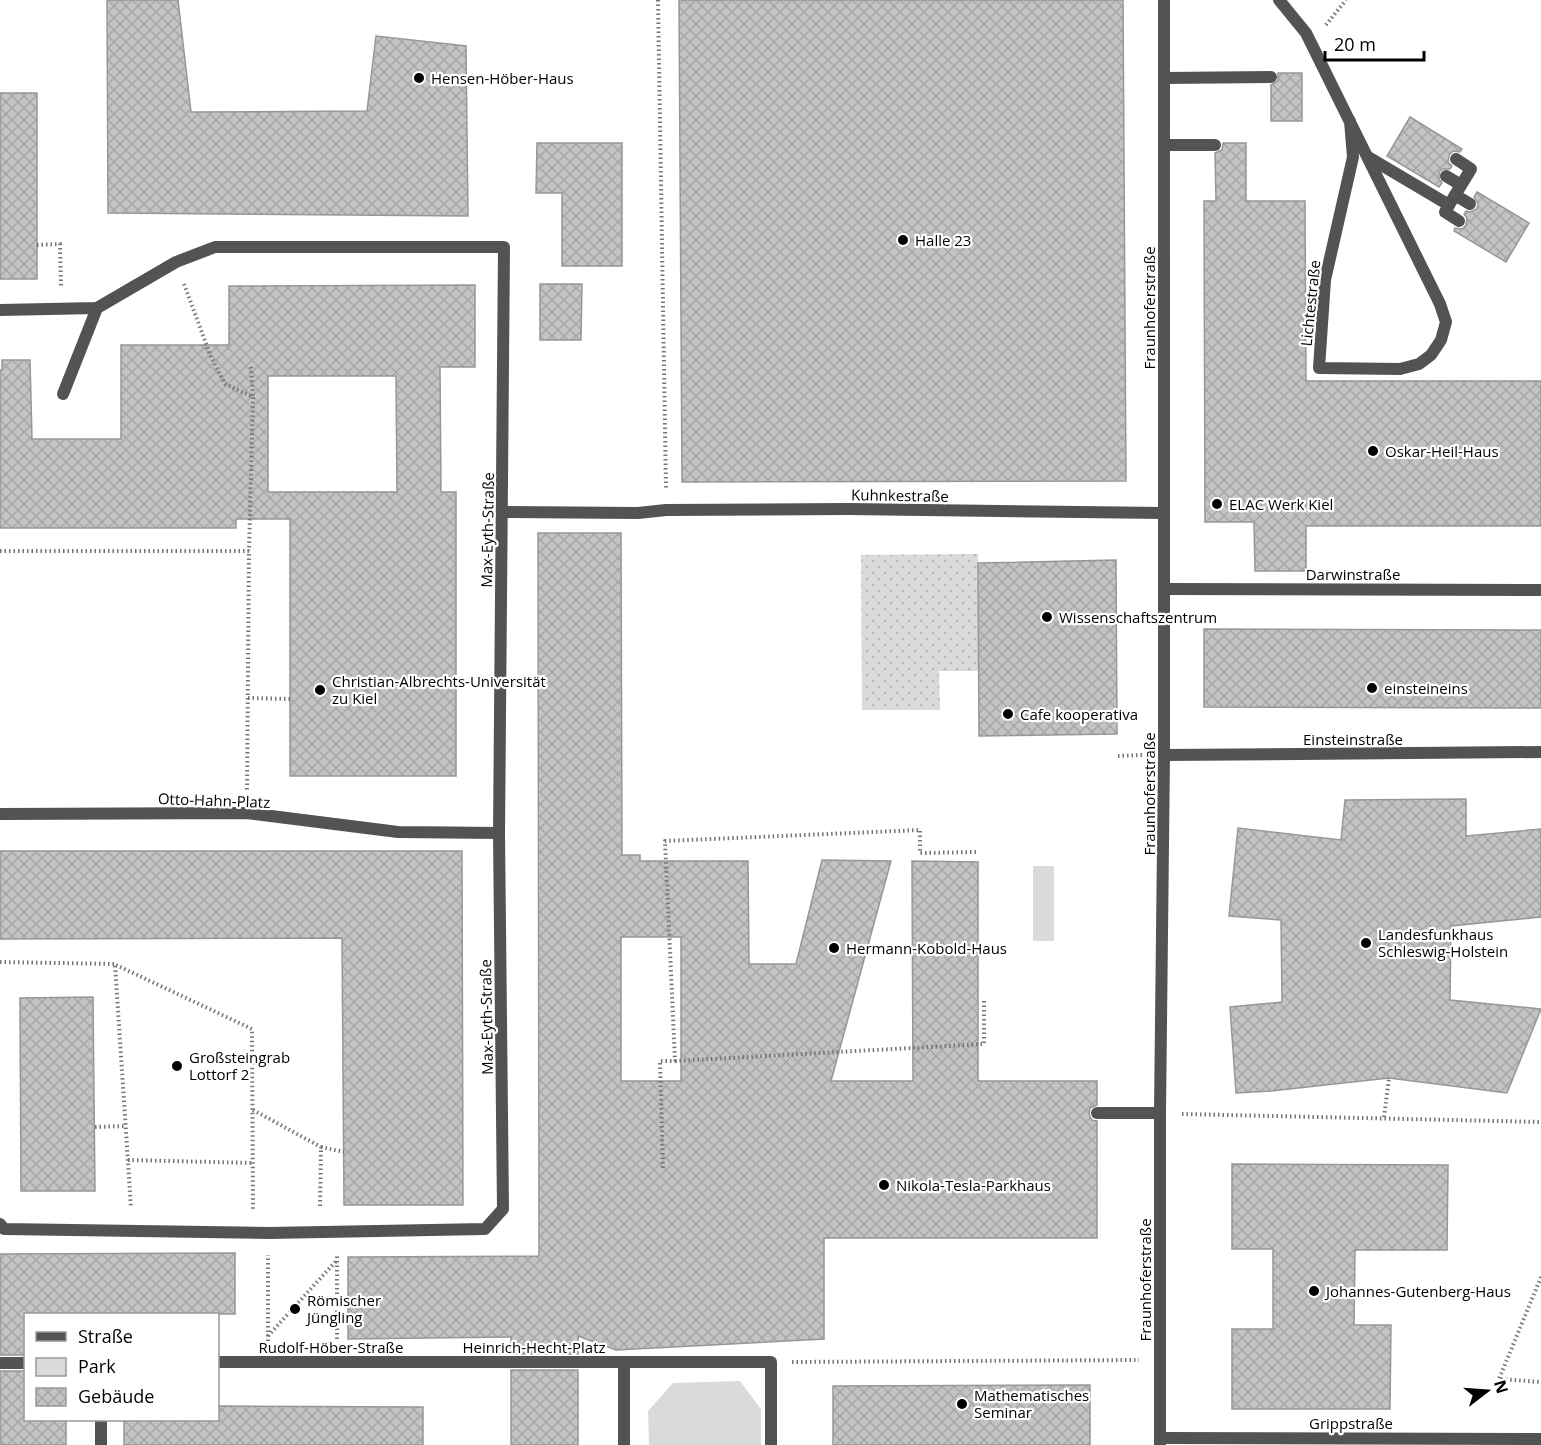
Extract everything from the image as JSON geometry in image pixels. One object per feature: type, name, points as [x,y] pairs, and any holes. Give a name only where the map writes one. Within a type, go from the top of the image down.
[{"type":"street","name":"Fraunhoferstraße","points":[[1160,1441],[1160,1113],[1164,755],[1164,0]]},
{"type":"street","name":"Lichtestraße","points":[[1279,0],[1306,33],[1350,121],[1440,304],[1446,322],[1441,340],[1431,355],[1419,364],[1400,369],[1319,368],[1325,280],[1353,158],[1350,121]]},
{"type":"street","points":[[1165,78],[1271,77]]},
{"type":"street","points":[[1165,145],[1215,145]]},
{"type":"street","points":[[1367,156],[1455,195],[1470,204]]},
{"type":"street","points":[[1456,159],[1471,169],[1445,212],[1459,221]]},
{"type":"street","points":[[1446,176],[1455,195]]},
{"type":"street","name":"Max-Eyth-Straße","points":[[0,310],[97,308],[176,262],[214,247],[504,247],[499,833],[503,1209],[484,1230],[338,1232]]},
{"type":"street","points":[[63,394],[97,308]]},
{"type":"street","name":"Kuhnkestraße","points":[[502,512],[638,513],[666,510],[848,509],[1163,513]]},
{"type":"street","name":"Darwinstraße","points":[[1164,589],[1541,590]]},
{"type":"street","name":"Einsteinstraße","points":[[1164,755],[1541,752]]},
{"type":"street","name":"Otto-Hahn-Platz","points":[[0,813],[247,813],[398,832],[499,833]]},
{"type":"street","points":[[1097,1113],[1160,1113]]},
{"type":"street","points":[[0,1224],[4,1229],[338,1232]]},
{"type":"street","name":"Rudolf-Höber-Straße","points":[[219,1362],[445,1361]]},
{"type":"street","name":"Heinrich-Hecht-Platz","points":[[445,1361],[771,1362]]},
{"type":"street","name":"Heinrich-Hecht-Platz","points":[[624,1362],[624,1445]]},
{"type":"street","points":[[771,1362],[771,1445]]},
{"type":"street","points":[[0,1363],[24,1363]]},
{"type":"street","points":[[101,1421],[101,1445]]},
{"type":"street","name":"Grippstraße","points":[[1160,1441],[1541,1439]]},
{"type":"path","points":[[658,0],[666,510]]},
{"type":"path","points":[[1306,33],[1328,24],[1347,0]]},
{"type":"path","points":[[37,245],[60,244],[61,309]]},
{"type":"path","points":[[176,262],[211,357],[225,384],[254,397]]},
{"type":"path","points":[[247,813],[249,551],[254,397],[251,367]]},
{"type":"path","points":[[0,551],[249,551]]},
{"type":"path","points":[[248,698],[290,699]]},
{"type":"path","points":[[675,1061],[665,841],[920,830],[920,853],[978,852]]},
{"type":"path","points":[[0,962],[115,964],[252,1029],[254,1233]]},
{"type":"path","points":[[115,964],[133,1231]]},
{"type":"path","points":[[663,1167],[660,1061],[984,1044],[984,1000]]},
{"type":"path","points":[[1384,1117],[1389,1078]]},
{"type":"path","points":[[253,1110],[321,1147],[344,1152]]},
{"type":"path","points":[[1160,1113],[1541,1122]]},
{"type":"path","points":[[95,1127],[126,1126]]},
{"type":"path","points":[[320,1232],[321,1147]]},
{"type":"path","points":[[128,1160],[253,1163]]},
{"type":"path","points":[[336,1362],[338,1232]]},
{"type":"path","points":[[267,1362],[269,1233]]},
{"type":"path","points":[[268,1336],[337,1259]]},
{"type":"path","points":[[1541,1277],[1499,1379],[1541,1382]]},
{"type":"path","points":[[771,1362],[1160,1359]]},
{"type":"green space","points":[[978,554],[978,671],[939,671],[940,710],[862,710],[861,555]]},
{"type":"green space","points":[[1033,866],[1054,866],[1054,941],[1033,941]]},
{"type":"green space","points":[[740,1381],[761,1409],[761,1445],[649,1445],[648,1411],[673,1383]]},
{"type":"building","name":"Hensen-Höber-Haus","points":[[107,0],[178,0],[191,112],[367,111],[376,36],[466,46],[468,216],[108,213]]},
{"type":"building","name":"Halle 23","points":[[679,0],[1123,0],[1126,481],[682,482]]},
{"type":"building","points":[[1278,73],[1302,73],[1302,121],[1271,121],[1271,85],[1278,81]]},
{"type":"building","points":[[0,93],[37,93],[37,279],[0,279]]},
{"type":"building","points":[[1410,117],[1462,149],[1460,152],[1453,151],[1449,155],[1448,162],[1452,166],[1450,169],[1443,169],[1439,172],[1439,179],[1442,183],[1439,187],[1387,156]]},
{"type":"building","points":[[537,143],[622,143],[622,266],[562,266],[562,193],[536,193]]},
{"type":"building","name":"Oskar-Heil-Haus","points":[[1223,143],[1246,143],[1246,201],[1305,201],[1306,381],[1541,381],[1541,526],[1306,526],[1306,571],[1255,571],[1254,522],[1205,522],[1204,201],[1216,201],[1215,153],[1222,150]]},
{"type":"building","points":[[1477,192],[1529,223],[1506,262],[1454,231],[1455,228],[1462,229],[1466,225],[1467,218],[1464,214],[1466,211],[1477,209],[1478,204],[1474,197]]},
{"type":"building","points":[[540,284],[582,284],[581,340],[540,340]]},
{"type":"building","points":[[475,285],[475,367],[440,367],[441,492],[456,492],[456,776],[290,776],[290,519],[236,519],[236,528],[0,528],[0,370],[2,370],[2,360],[30,360],[32,439],[121,439],[121,345],[229,345],[229,286]],"holes":[[[268,376],[396,376],[397,492],[268,492]]]},
{"type":"building","points":[[538,533],[621,533],[622,855],[640,855],[640,861],[748,861],[749,964],[796,964],[822,860],[891,861],[831,1081],[913,1081],[912,861],[978,862],[978,1081],[1097,1081],[1097,1105],[1090,1108],[1089,1114],[1092,1120],[1097,1121],[1097,1238],[824,1238],[824,1339],[616,1350],[578,1336],[578,1354],[511,1354],[511,1337],[348,1339],[348,1257],[539,1256]],"holes":[[[621,937],[681,937],[681,1081],[621,1081]]]},
{"type":"building","name":"Wissenschaftszentrum","points":[[1116,560],[1117,734],[979,736],[978,563]]},
{"type":"building","name":"einsteineins","points":[[1204,629],[1541,630],[1541,708],[1204,707]]},
{"type":"building","name":"Landesfunkhaus Schleswig-Holstein","points":[[1466,799],[1466,836],[1541,829],[1541,917],[1451,926],[1450,1000],[1541,1009],[1507,1093],[1389,1078],[1236,1093],[1230,1007],[1282,1002],[1281,920],[1229,916],[1238,828],[1341,840],[1345,800]]},
{"type":"building","points":[[0,851],[462,851],[463,1205],[344,1205],[342,938],[0,939]]},
{"type":"building","points":[[93,997],[95,1191],[21,1191],[20,998]]},
{"type":"building","name":"Johannes-Gutenberg-Haus","points":[[1232,1164],[1448,1165],[1447,1250],[1355,1250],[1354,1325],[1391,1325],[1390,1409],[1232,1409],[1232,1329],[1273,1329],[1273,1249],[1232,1249]]},
{"type":"building","points":[[235,1253],[235,1314],[24,1313],[24,1355],[0,1355],[0,1254]]},
{"type":"building","points":[[511,1370],[578,1370],[578,1445],[511,1445]]},
{"type":"building","points":[[0,1371],[24,1371],[24,1421],[66,1421],[66,1445],[0,1445]]},
{"type":"building","name":"Mathematisches Seminar","points":[[1090,1385],[1090,1445],[833,1445],[833,1386]]},
{"type":"building","points":[[219,1406],[423,1407],[423,1445],[124,1445],[124,1421],[219,1421]]},
{"type":"place","name":"Hensen-Höber-Haus","points":[[419,78]]},
{"type":"place","name":"Halle 23","points":[[903,240]]},
{"type":"place","name":"Oskar-Heil-Haus","points":[[1373,451]]},
{"type":"place","name":"ELAC Werk Kiel","points":[[1217,504]]},
{"type":"place","name":"Wissenschaftszentrum","points":[[1047,617]]},
{"type":"place","name":"einsteineins","points":[[1372,688]]},
{"type":"place","name":"Christian-Albrechts-Universität zu Kiel","points":[[320,690]]},
{"type":"place","name":"Cafe kooperativa","points":[[1008,714]]},
{"type":"place","name":"Landesfunkhaus Schleswig-Holstein","points":[[1366,943]]},
{"type":"place","name":"Hermann-Kobold-Haus","points":[[834,948]]},
{"type":"place","name":"Großsteingrab Lottorf 2","points":[[177,1066]]},
{"type":"place","name":"Nikola-Tesla-Parkhaus","points":[[884,1185]]},
{"type":"place","name":"Johannes-Gutenberg-Haus","points":[[1314,1291]]},
{"type":"place","name":"Römischer Jüngling","points":[[295,1309]]},
{"type":"place","name":"Mathematisches Seminar","points":[[962,1404]]}]
